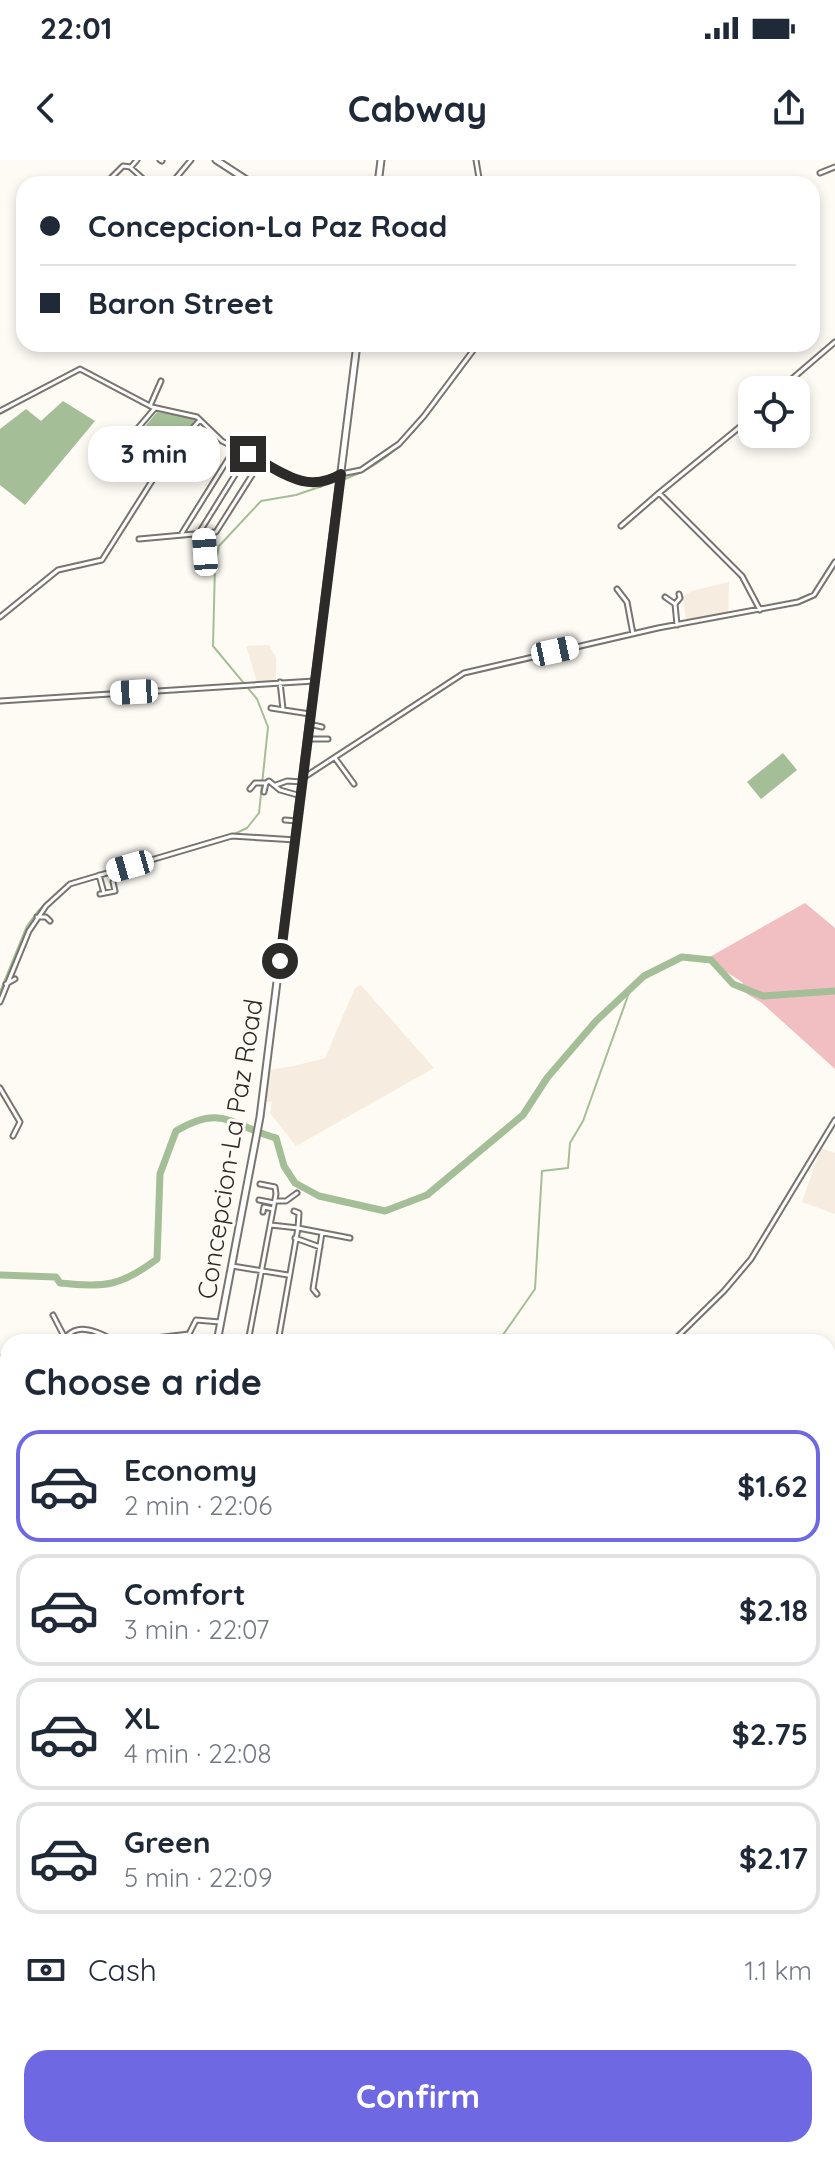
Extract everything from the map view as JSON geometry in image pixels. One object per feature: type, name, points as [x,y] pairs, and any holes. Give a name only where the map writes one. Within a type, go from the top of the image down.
[{"type":"main road","points":[[216,160],[241,176]]},
{"type":"main road","name":"Concepcion-La Paz Road","points":[[219,1334],[259,1123],[356,352]]},
{"type":"street","points":[[131,167],[137,160]]},
{"type":"street","points":[[178,176],[191,160]]},
{"type":"street","points":[[113,176],[123,166],[131,167],[141,176]]},
{"type":"street","points":[[820,173],[835,167]]},
{"type":"street","points":[[795,376],[835,342]]},
{"type":"street","points":[[0,411],[78,369],[152,407],[194,416],[217,438],[290,477],[313,483],[326,482],[341,474],[361,470],[403,440],[472,352]]},
{"type":"street","points":[[138,428],[152,407],[161,381]]},
{"type":"street","points":[[0,617],[58,570],[102,560],[169,454],[200,420]]},
{"type":"street","points":[[621,526],[738,428]]},
{"type":"street","points":[[181,535],[235,448]]},
{"type":"street","points":[[205,552],[202,533],[248,454]]},
{"type":"street","points":[[139,539],[216,532],[261,461]]},
{"type":"street","points":[[659,493],[742,576],[760,610]]},
{"type":"street","points":[[276,785],[303,780],[464,673],[633,634],[798,602],[814,595],[835,562]]},
{"type":"street","points":[[617,589],[627,602],[633,634]]},
{"type":"street","points":[[677,625],[675,604],[680,598],[679,594]]},
{"type":"street","points":[[665,597],[675,604]]},
{"type":"street","points":[[0,701],[314,681]]},
{"type":"street","points":[[280,682],[283,709]]},
{"type":"street","points":[[271,708],[310,714]]},
{"type":"street","points":[[309,724],[322,727]]},
{"type":"street","points":[[308,739],[328,739]]},
{"type":"street","points":[[335,758],[354,784]]},
{"type":"street","points":[[250,789],[255,783],[269,781],[280,790],[301,796]]},
{"type":"street","points":[[263,783],[264,792]]},
{"type":"street","points":[[285,820],[297,821]]},
{"type":"street","points":[[0,1002],[23,942],[37,917],[70,884],[232,836],[296,840]]},
{"type":"street","points":[[99,875],[102,894],[115,891],[113,882]]},
{"type":"street","points":[[37,917],[46,917],[50,921]]},
{"type":"street","points":[[6,984],[15,979]]},
{"type":"street","points":[[0,1088],[20,1122],[13,1136]]},
{"type":"street","points":[[680,1334],[751,1259],[835,1120]]},
{"type":"street","points":[[250,1334],[276,1188],[260,1184]]},
{"type":"street","points":[[263,1212],[264,1207],[286,1201],[297,1193]]},
{"type":"street","points":[[259,1200],[274,1204]]},
{"type":"street","points":[[279,1334],[298,1228],[299,1213],[294,1211]]},
{"type":"street","points":[[271,1225],[350,1238]]},
{"type":"street","points":[[317,1294],[313,1287],[322,1233]]},
{"type":"street","points":[[295,1238],[320,1247]]},
{"type":"street","points":[[232,1266],[289,1275]]},
{"type":"street","points":[[53,1315],[61,1334]]},
{"type":"street","points":[[189,1334],[196,1320],[221,1322]]},
{"type":"street","points":[[70,1334],[82,1329],[100,1334]]},
{"type":"shaded area","points":[[63,401],[95,421],[25,505],[0,485],[0,429],[26,409],[41,421]]},
{"type":"shaded area","points":[[157,412],[197,419],[170,451],[156,444],[142,430]]},
{"type":"shaded area","points":[[729,582],[728,614],[687,621],[682,596]]},
{"type":"shaded area","points":[[269,645],[276,658],[276,681],[257,682],[246,646]]},
{"type":"shaded area","points":[[783,753],[797,770],[761,799],[747,782]]},
{"type":"shaded area","points":[[805,903],[835,928],[835,1069],[762,1003],[747,994],[742,982],[706,959]]},
{"type":"shaded area","points":[[361,985],[434,1068],[296,1146],[270,1113],[272,1102],[264,1101],[269,1070],[325,1058],[355,988]]},
{"type":"shaded area","points":[[821,1148],[835,1153],[835,1214],[802,1202]]},
{"type":"waterway","points":[[432,408],[454,378]]},
{"type":"waterway","points":[[0,414],[11,408]]},
{"type":"waterway","points":[[345,479],[368,469],[388,455],[423,420]]},
{"type":"waterway","points":[[232,835],[247,828],[259,813],[268,727],[257,699],[213,646],[215,565],[219,546],[261,501],[296,495],[334,482]]},
{"type":"waterway","points":[[0,992],[27,926],[68,883],[222,837]]},
{"type":"waterway","points":[[0,1275],[56,1277],[60,1283],[101,1285],[133,1275],[157,1259],[160,1174],[176,1131],[192,1123],[216,1118],[276,1138],[284,1166],[295,1183],[319,1196],[385,1211],[427,1195],[523,1115],[547,1078],[596,1021],[644,976],[682,957],[711,960],[733,984],[763,996],[835,991]]},
{"type":"waterway","points":[[504,1334],[535,1289],[542,1171],[568,1168],[570,1143],[583,1121],[630,990]]},
{"type":"route","points":[[248,454],[290,477],[313,483],[320,484],[341,474],[280,961]]}]
